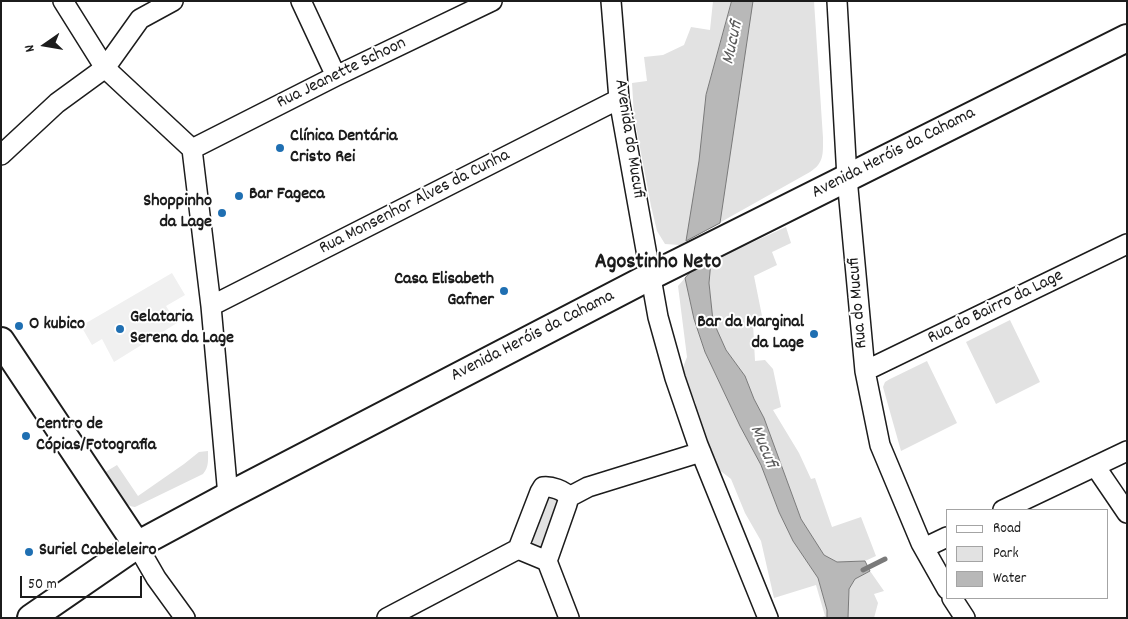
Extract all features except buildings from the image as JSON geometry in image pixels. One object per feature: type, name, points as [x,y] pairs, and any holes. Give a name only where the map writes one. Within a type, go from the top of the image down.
[{"type":"street","points":[[63,1],[105,68],[192,150],[211,306],[228,496]]},
{"type":"street","points":[[1,155],[57,104],[105,68],[140,19],[173,1]]},
{"type":"street","points":[[301,1],[336,76]]},
{"type":"street","name":"Rua Jeanette Schoon","points":[[192,150],[336,76],[492,1]]},
{"type":"street","name":"Avenida do Mucufi","points":[[611,1],[619,99],[658,317],[674,378],[701,452],[768,618]]},
{"type":"street","name":"Rua do Mucufi","points":[[837,1],[847,178],[865,371],[880,445],[924,548],[946,587]]},
{"type":"street","name":"Avenida Heróis da Cahama","points":[[31,618],[137,545],[228,496],[651,276],[1127,38]]},
{"type":"street","name":"Rua Monsenhor Alves da Cunha","points":[[211,306],[619,99]]},
{"type":"street","name":"Rua do Bairro da Lage","points":[[865,371],[1127,244]]},
{"type":"street","points":[[1,341],[184,618]]},
{"type":"street","points":[[1005,509],[1127,451]]},
{"type":"street","points":[[569,618],[547,561],[569,497],[588,487],[701,452]]},
{"type":"street","points":[[1095,466],[1127,513]]},
{"type":"street","points":[[388,618],[518,549],[543,487],[548,486],[566,493],[569,497]]},
{"type":"street","points":[[924,548],[946,538]]},
{"type":"street","points":[[518,549],[547,561]]},
{"type":"street","points":[[953,599],[965,618]]},
{"type":"shaded area","points":[[172,273],[185,295],[166,306],[177,323],[114,362],[102,339],[92,345],[81,326]]},
{"type":"green space","points":[[713,1],[814,1],[823,138],[822,158],[815,169],[680,245],[665,244],[657,231],[651,206],[634,116],[632,83],[647,81],[644,57],[663,55],[684,45],[691,27],[710,30]]},
{"type":"green space","points":[[786,227],[791,243],[772,252],[777,265],[754,276],[763,321],[753,323],[755,361],[765,360],[773,369],[781,407],[773,410],[799,453],[811,479],[815,478],[832,527],[861,517],[876,556],[865,561],[837,562],[824,555],[801,519],[764,418],[745,376],[726,350],[713,321],[709,283],[711,261]]},
{"type":"green space","points":[[685,278],[694,319],[705,352],[761,465],[779,512],[793,541],[818,578],[827,610],[827,618],[819,618],[825,616],[816,585],[774,598],[761,541],[745,513],[731,479],[713,465],[694,417],[696,404],[682,370],[687,357],[678,286]]},
{"type":"green space","points":[[1010,320],[1040,382],[996,404],[966,342]]},
{"type":"green space","points":[[927,361],[957,423],[901,451],[883,387],[885,382],[890,379]]},
{"type":"green space","points":[[208,451],[207,466],[203,474],[135,507],[129,506],[120,499],[102,474],[117,465],[138,496],[199,452]]},
{"type":"green space","points":[[555,496],[560,505],[546,543],[542,547],[536,547],[533,544],[533,537],[546,500]]},
{"type":"green space","points":[[870,571],[884,591],[874,594],[878,603],[874,618],[848,618],[849,589],[855,579]]},
{"type":"water","name":"Mucufi","points":[[732,1],[753,1],[720,223],[686,241],[699,161],[706,95]]},
{"type":"water","name":"Mucufi","points":[[711,261],[709,283],[713,321],[726,350],[745,376],[764,418],[801,519],[824,555],[837,562],[865,561],[870,571],[855,579],[849,589],[848,618],[827,618],[827,610],[818,578],[793,541],[779,512],[761,465],[705,352],[694,319],[685,278],[693,269]]},
{"type":"waterway","points":[[863,570],[885,559]]},
{"type":"place","name":"Clínica Dentária Cristo Rei","points":[[280,148]]},
{"type":"place","name":"Bar Fageca","points":[[239,196]]},
{"type":"place","name":"Shoppinho da Lage","points":[[222,213]]},
{"type":"place","name":"Casa Elisabeth Gafner","points":[[504,291]]},
{"type":"place","name":"O kubico","points":[[19,326]]},
{"type":"place","name":"Gelataria Serena da Lage","points":[[120,329]]},
{"type":"place","name":"Bar da Marginal da Lage","points":[[814,334]]},
{"type":"place","name":"Centro de Cópias/Fotografia","points":[[26,436]]},
{"type":"place","name":"Suriel Cabeleleiro","points":[[29,552]]},
{"type":"district","name":"Agostinho Neto","points":[[658,264]]}]
